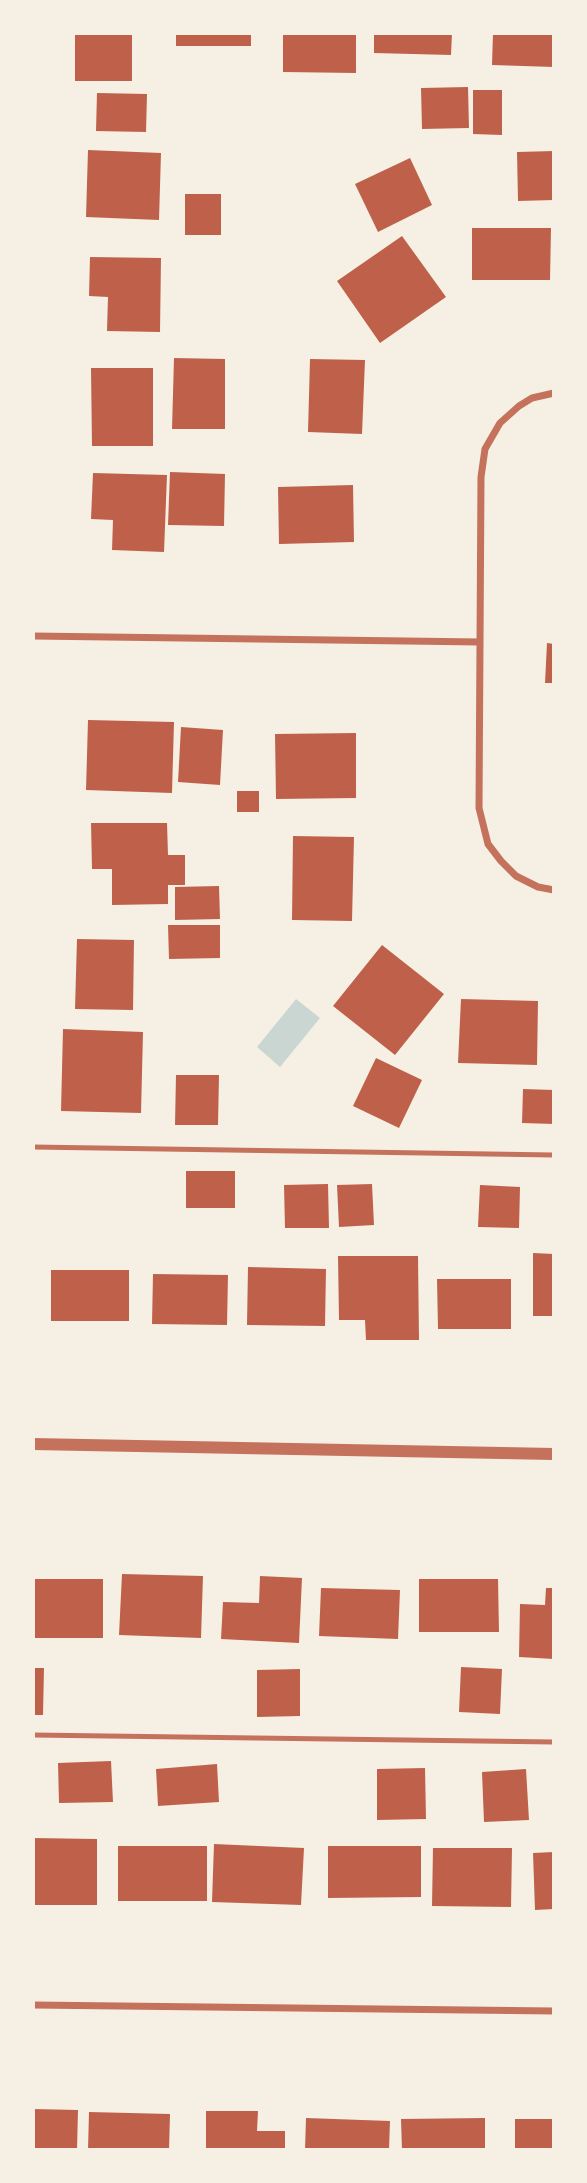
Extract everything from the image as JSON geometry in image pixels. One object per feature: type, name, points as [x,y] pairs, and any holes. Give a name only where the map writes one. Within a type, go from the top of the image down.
[{"type":"street","points":[[554,393],[532,398],[520,406],[500,423],[485,449],[481,477],[479,808],[488,844],[501,861],[516,876],[538,887],[554,890]]},
{"type":"street","points":[[33,636],[480,642]]},
{"type":"street","points":[[33,1444],[554,1454]]},
{"type":"street","points":[[33,2004],[554,2011]]},
{"type":"lane","points":[[33,1147],[554,1156]]},
{"type":"lane","points":[[33,1735],[554,1742]]},
{"type":"shaded area","points":[[296,999],[320,1018],[280,1067],[257,1047]]},
{"type":"building","points":[[75,33],[132,33],[132,81],[75,81]]},
{"type":"building","points":[[176,33],[251,33],[251,46],[176,46]]},
{"type":"building","points":[[283,33],[356,33],[356,73],[283,72]]},
{"type":"building","points":[[374,33],[452,33],[451,55],[374,53]]},
{"type":"building","points":[[493,33],[554,33],[554,67],[492,65]]},
{"type":"building","points":[[468,87],[469,128],[422,129],[421,88]]},
{"type":"building","points":[[473,90],[502,90],[502,135],[473,134]]},
{"type":"building","points":[[97,93],[147,94],[146,132],[96,131]]},
{"type":"building","points":[[88,150],[161,153],[159,220],[86,217]]},
{"type":"building","points":[[554,151],[554,200],[518,201],[517,152]]},
{"type":"building","points":[[410,158],[432,205],[378,232],[355,184]]},
{"type":"building","points":[[185,194],[221,194],[221,235],[185,235]]},
{"type":"building","points":[[472,228],[551,228],[550,280],[472,280]]},
{"type":"building","points":[[402,236],[446,297],[380,343],[337,281]]},
{"type":"building","points":[[90,257],[161,258],[160,332],[107,331],[108,297],[89,296]]},
{"type":"building","points":[[174,358],[225,359],[225,429],[172,429]]},
{"type":"building","points":[[310,359],[365,360],[362,434],[308,432]]},
{"type":"building","points":[[91,368],[153,368],[153,446],[92,446]]},
{"type":"building","points":[[170,472],[225,474],[224,526],[168,525]]},
{"type":"building","points":[[93,473],[167,475],[164,552],[112,550],[113,520],[91,519]]},
{"type":"building","points":[[353,485],[354,542],[279,544],[278,487]]},
{"type":"building","points":[[547,643],[554,644],[554,683],[545,683]]},
{"type":"building","points":[[88,720],[174,722],[172,793],[86,790]]},
{"type":"building","points":[[181,727],[223,730],[220,785],[178,782]]},
{"type":"building","points":[[356,733],[356,798],[276,799],[275,734]]},
{"type":"building","points":[[237,791],[259,791],[259,812],[237,812]]},
{"type":"building","points":[[91,823],[167,823],[168,855],[185,855],[185,885],[168,885],[168,904],[112,905],[112,869],[92,869]]},
{"type":"building","points":[[293,836],[354,837],[352,921],[292,920]]},
{"type":"building","points":[[219,886],[220,919],[175,920],[175,887]]},
{"type":"building","points":[[168,925],[220,925],[220,958],[169,959]]},
{"type":"building","points":[[77,939],[134,940],[133,1010],[75,1009]]},
{"type":"building","points":[[382,945],[444,994],[395,1055],[333,1006]]},
{"type":"building","points":[[461,999],[538,1001],[537,1065],[458,1063]]},
{"type":"building","points":[[63,1029],[143,1032],[141,1113],[61,1111]]},
{"type":"building","points":[[376,1058],[422,1080],[399,1128],[353,1106]]},
{"type":"building","points":[[176,1075],[219,1075],[218,1125],[175,1125]]},
{"type":"building","points":[[523,1089],[554,1090],[554,1124],[522,1123]]},
{"type":"building","points":[[186,1171],[235,1171],[235,1208],[186,1208]]},
{"type":"building","points":[[328,1184],[329,1228],[285,1228],[284,1185]]},
{"type":"building","points":[[372,1184],[374,1225],[339,1227],[337,1185]]},
{"type":"building","points":[[480,1185],[520,1187],[519,1228],[478,1227]]},
{"type":"building","points":[[533,1253],[554,1254],[554,1316],[533,1316]]},
{"type":"building","points":[[338,1256],[418,1256],[419,1340],[366,1340],[365,1320],[339,1320]]},
{"type":"building","points":[[248,1267],[326,1269],[325,1326],[247,1325]]},
{"type":"building","points":[[51,1270],[129,1270],[129,1321],[51,1321]]},
{"type":"building","points":[[153,1274],[228,1275],[227,1325],[152,1324]]},
{"type":"building","points":[[437,1279],[511,1279],[511,1329],[438,1329]]},
{"type":"building","points":[[122,1574],[203,1576],[201,1638],[119,1635]]},
{"type":"building","points":[[260,1576],[302,1578],[299,1643],[221,1639],[223,1602],[259,1603]]},
{"type":"building","points":[[33,1579],[103,1579],[103,1638],[33,1638]]},
{"type":"building","points":[[419,1579],[498,1579],[499,1632],[419,1632]]},
{"type":"building","points":[[321,1588],[400,1590],[398,1639],[319,1636]]},
{"type":"building","points":[[546,1588],[554,1588],[554,1659],[519,1657],[520,1604],[545,1605]]},
{"type":"building","points":[[461,1667],[502,1669],[500,1714],[459,1712]]},
{"type":"building","points":[[33,1668],[44,1668],[43,1715],[33,1715]]},
{"type":"building","points":[[300,1669],[300,1716],[257,1717],[257,1670]]},
{"type":"building","points":[[111,1761],[113,1802],[59,1803],[58,1763]]},
{"type":"building","points":[[217,1764],[219,1802],[158,1806],[156,1769]]},
{"type":"building","points":[[425,1768],[426,1819],[377,1820],[377,1769]]},
{"type":"building","points":[[526,1769],[529,1820],[484,1822],[482,1772]]},
{"type":"building","points":[[33,1838],[97,1839],[97,1905],[33,1905]]},
{"type":"building","points":[[214,1844],[304,1848],[301,1905],[212,1902]]},
{"type":"building","points":[[118,1846],[207,1846],[207,1901],[118,1901]]},
{"type":"building","points":[[328,1846],[421,1846],[421,1897],[328,1898]]},
{"type":"building","points":[[433,1848],[512,1848],[511,1907],[432,1906]]},
{"type":"building","points":[[554,1852],[554,1909],[535,1910],[533,1853]]},
{"type":"building","points":[[33,2109],[78,2110],[77,2150],[33,2150]]},
{"type":"building","points":[[206,2111],[258,2111],[257,2131],[285,2131],[285,2150],[206,2150]]},
{"type":"building","points":[[89,2112],[170,2114],[169,2150],[88,2150]]},
{"type":"building","points":[[306,2118],[390,2121],[389,2150],[305,2150]]},
{"type":"building","points":[[485,2118],[485,2150],[402,2150],[401,2119]]},
{"type":"building","points":[[515,2119],[554,2119],[554,2150],[515,2150]]}]
